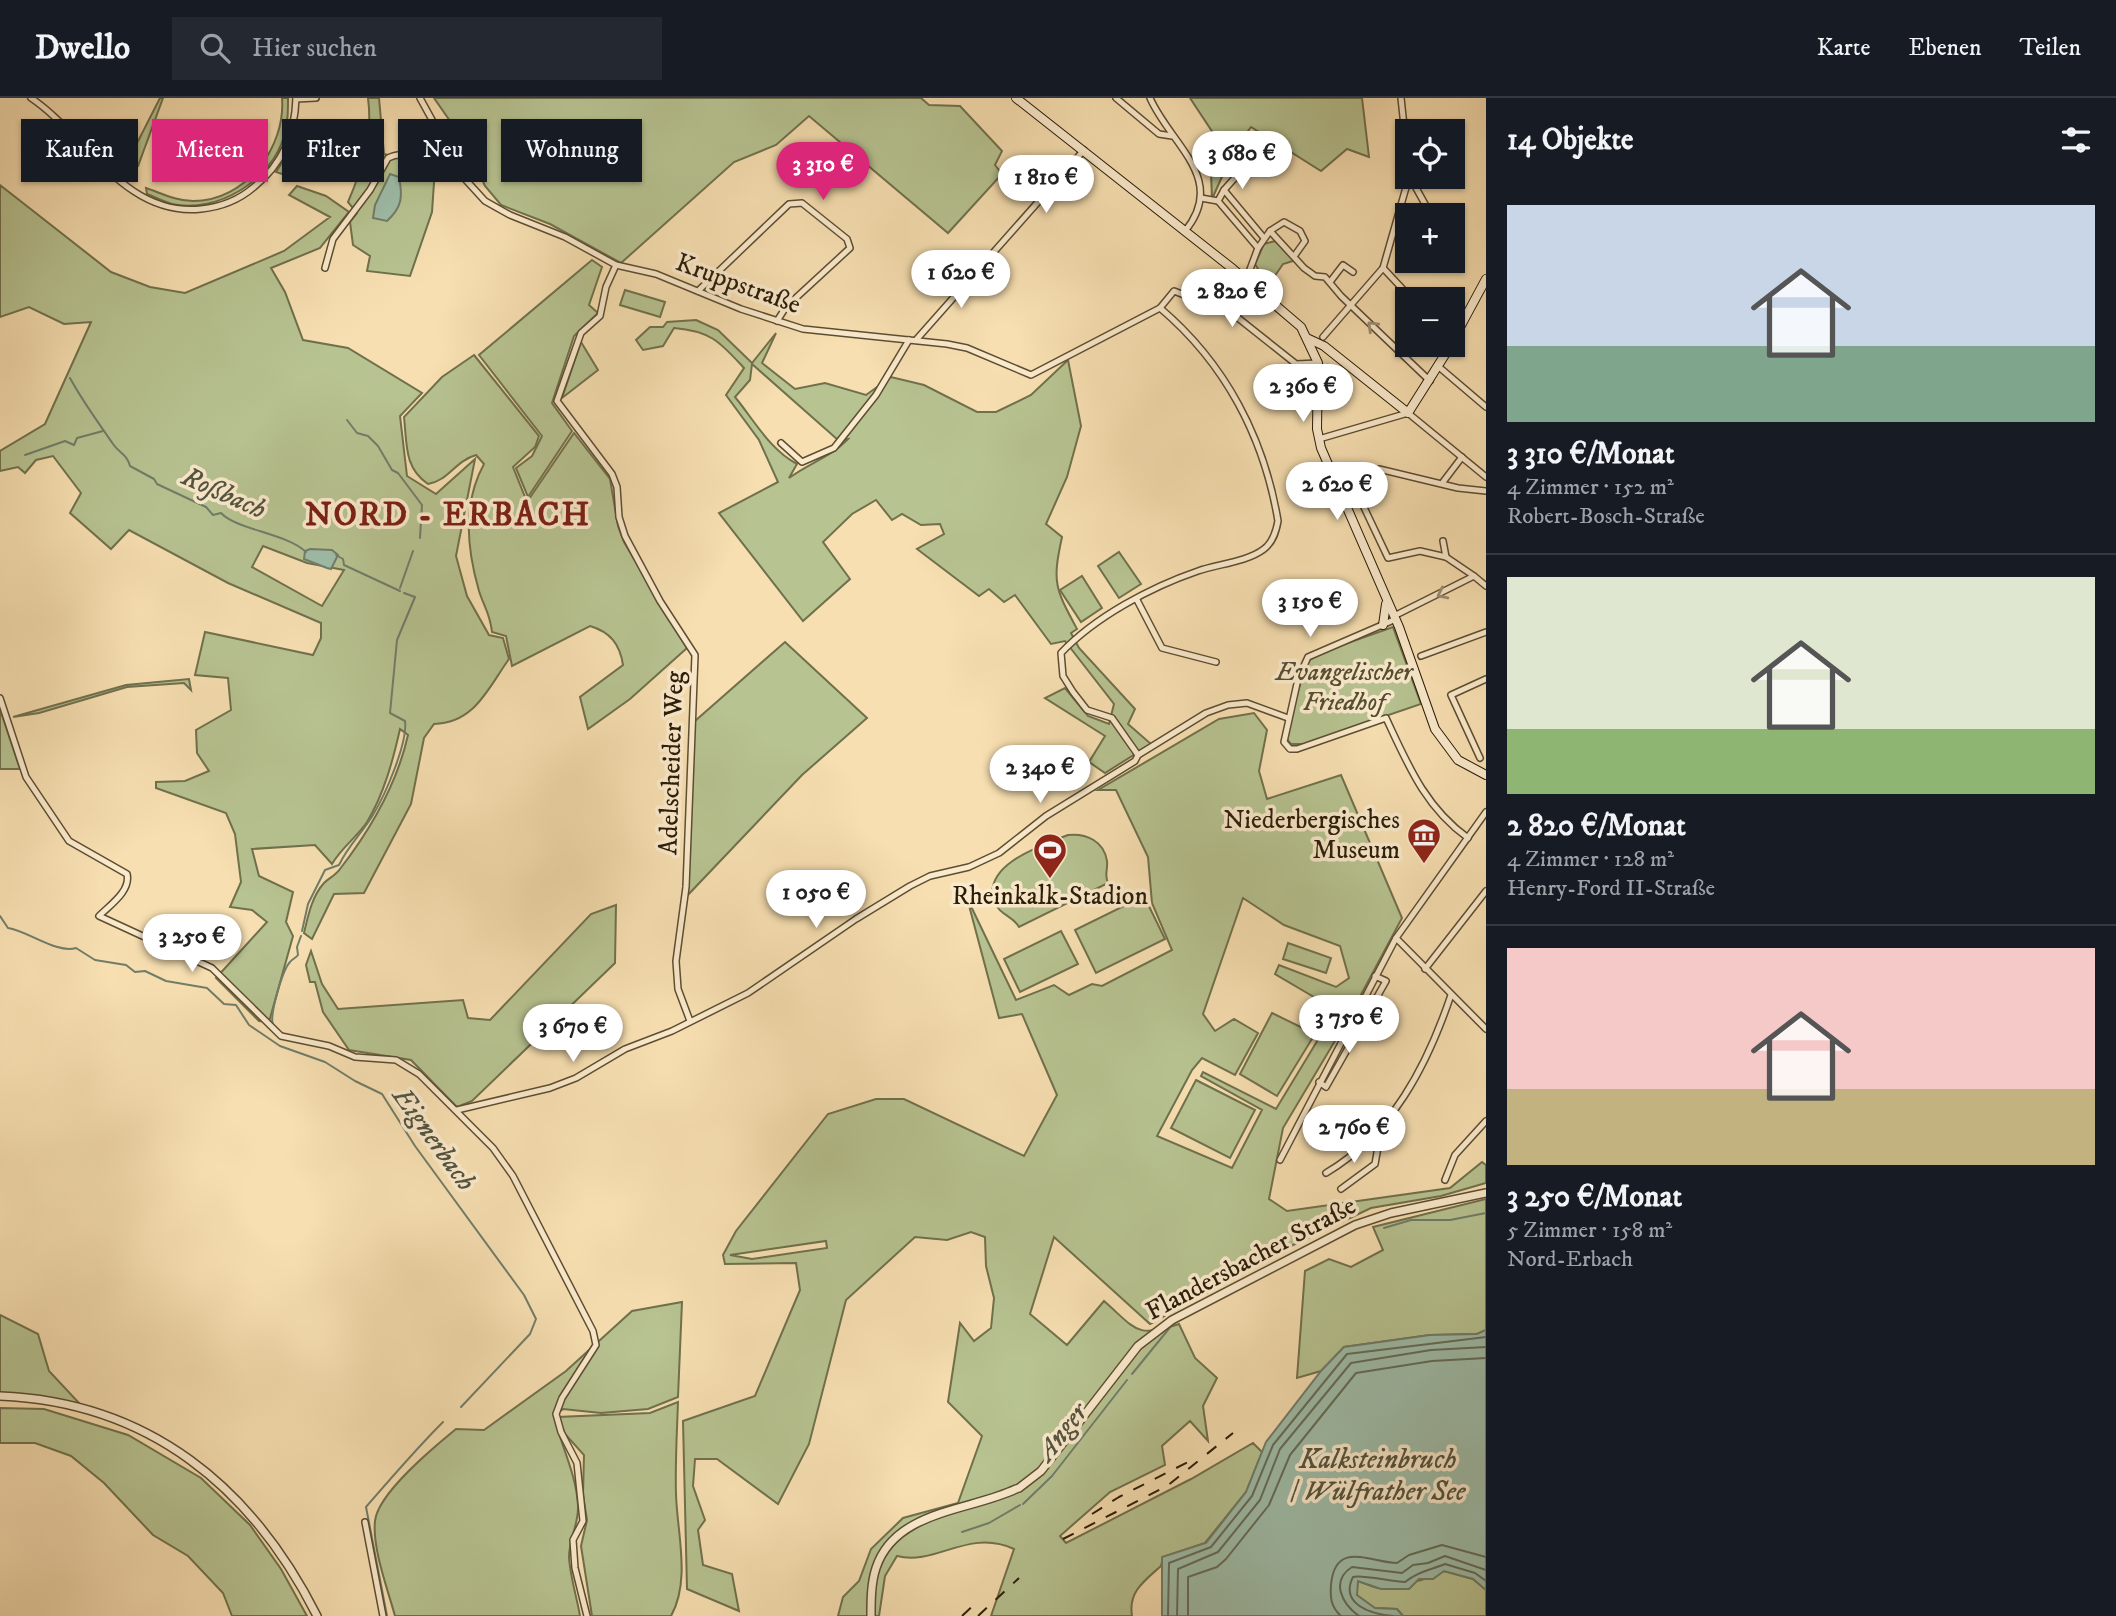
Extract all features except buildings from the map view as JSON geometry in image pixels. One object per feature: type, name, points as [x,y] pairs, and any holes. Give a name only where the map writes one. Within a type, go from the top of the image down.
[{"type":"main road","points":[[1016,98],[1246,280],[1296,322],[1309,339],[1317,360],[1319,439],[1395,618],[1435,729],[1458,760],[1486,775]]},
{"type":"main road","points":[[1465,321],[1484,289],[1486,279]]},
{"type":"main road","points":[[1309,339],[1331,351],[1408,413],[1431,382],[1445,357]]},
{"type":"main road","points":[[1317,360],[1331,351]]},
{"type":"main road","points":[[1383,625],[1386,598]]},
{"type":"street","points":[[31,98],[133,192],[167,206],[196,210],[228,203],[249,192],[270,173],[291,136],[296,99],[316,98]]},
{"type":"street","name":"Kruppstraße","points":[[420,98],[431,119]]},
{"type":"street","points":[[1116,98],[1159,134],[1172,136]]},
{"type":"street","points":[[1150,98],[1196,170],[1202,185],[1199,210],[1185,231]]},
{"type":"street","points":[[1401,98],[1403,119]]},
{"type":"street","points":[[781,443],[802,462],[834,448],[876,395],[912,340],[1084,150]]},
{"type":"street","points":[[325,268],[333,239],[370,190],[388,158],[398,156]]},
{"type":"street","points":[[1218,201],[1241,171],[1256,166]]},
{"type":"street","name":"Kruppstraße","points":[[467,182],[498,209],[551,230],[616,265],[656,275],[777,321],[809,330],[967,348],[1018,372],[1039,373],[1160,308]]},
{"type":"street","points":[[1323,337],[1383,268],[1406,189]]},
{"type":"street","points":[[1224,190],[1264,238]]},
{"type":"street","points":[[1201,198],[1218,201],[1258,248]]},
{"type":"street","points":[[698,291],[789,204],[802,203],[847,239],[850,248],[786,307],[777,321]]},
{"type":"street","points":[[1246,280],[1264,238],[1284,222],[1300,231],[1305,241],[1295,255]]},
{"type":"street","points":[[1270,231],[1295,255],[1304,268],[1330,282],[1350,305],[1431,382]]},
{"type":"street","name":"Adelscheider Weg","points":[[616,265],[606,287],[600,316],[580,333],[557,401],[612,474],[617,487],[619,517],[625,536],[660,601],[695,655],[687,873],[676,961],[678,989],[690,1021]]},
{"type":"street","points":[[1330,282],[1343,265],[1353,272]]},
{"type":"street","points":[[1383,268],[1401,287]]},
{"type":"street","points":[[1138,755],[1112,719],[1087,710],[1063,676],[1061,653],[1137,600],[1195,572],[1259,552],[1276,535],[1278,521],[1239,400],[1213,361],[1160,308],[1174,291],[1233,314],[1302,366],[1317,360]]},
{"type":"street","points":[[1440,367],[1486,407]]},
{"type":"street","points":[[1396,418],[1400,406]]},
{"type":"street","points":[[1319,439],[1408,413],[1486,477]]},
{"type":"street","points":[[1443,482],[1462,457]]},
{"type":"street","points":[[1486,491],[1458,488],[1443,482],[1379,469],[1352,482],[1388,558],[1420,551],[1446,557],[1486,586]]},
{"type":"street","points":[[1443,541],[1446,557]]},
{"type":"street","points":[[1468,838],[1431,805],[1386,718],[1297,750],[1290,749],[1284,742],[1288,718],[1308,656],[1383,625],[1474,576]]},
{"type":"street","points":[[1137,600],[1162,648],[1216,662]]},
{"type":"street","points":[[1421,656],[1486,632]]},
{"type":"street","points":[[1480,758],[1451,695],[1486,678]]},
{"type":"street","points":[[0,698],[26,777],[69,841],[127,874],[129,882],[125,890],[99,916],[212,968],[281,1036],[329,1046],[355,1056],[387,1058],[404,1063],[457,1110],[494,1148],[513,1176],[593,1331],[596,1345],[592,1356],[562,1398],[556,1413],[561,1432],[578,1463],[583,1521],[573,1540],[575,1568],[587,1616]]},
{"type":"street","points":[[457,1110],[550,1088],[576,1078],[625,1049],[748,993],[856,919],[910,886],[930,876],[969,867],[999,853],[1046,816],[1128,766],[1138,755],[1206,713],[1228,705],[1247,703],[1288,718]]},
{"type":"street","points":[[1280,1160],[1396,938],[1486,811]]},
{"type":"street","points":[[1425,969],[1486,891]]},
{"type":"street","points":[[1396,938],[1485,1027]]},
{"type":"street","points":[[1319,1083],[1326,1087],[1386,981],[1375,976]]},
{"type":"street","points":[[1326,1173],[1357,1154],[1373,1139],[1404,1098],[1432,1045],[1451,995]]},
{"type":"street","points":[[1445,1180],[1455,1155],[1486,1121]]},
{"type":"street","points":[[1341,1189],[1375,1164],[1378,1147],[1373,1139]]},
{"type":"street","name":"Flandersbacher Straße","points":[[871,1616],[875,1569],[883,1552],[897,1535],[922,1521],[1018,1489],[1041,1471],[1138,1346],[1172,1320],[1355,1225],[1391,1213],[1486,1193]]},
{"type":"street","points":[[0,1396],[51,1401],[100,1413],[144,1431],[191,1459],[225,1486],[262,1527],[292,1570],[317,1616]]},
{"type":"street","points":[[365,1522],[383,1616]]},
{"type":"green space","points":[[160,98],[163,98],[155,119],[152,119],[152,128],[138,166],[138,141]]},
{"type":"green space","points":[[282,98],[288,98],[288,119],[282,119],[282,141],[268,167],[268,155],[277,135]]},
{"type":"green space","points":[[368,98],[379,98],[381,119],[369,119]]},
{"type":"green space","points":[[434,98],[921,98],[929,105],[960,106],[1002,151],[995,165],[1002,174],[948,233],[809,116],[776,145],[734,162],[621,263],[550,224],[501,205],[483,182],[487,182],[487,119],[449,119]]},
{"type":"green space","points":[[1190,98],[1362,98],[1369,157],[1347,149],[1321,171],[1251,127],[1234,150],[1212,199],[1211,172],[1219,142]]},
{"type":"green space","points":[[384,154],[398,158],[398,182],[434,182],[432,212],[410,276],[367,271],[370,256],[353,245],[350,222],[357,213],[348,202],[356,182],[384,182]]},
{"type":"green space","points":[[282,163],[282,174],[276,172]]},
{"type":"green space","points":[[245,182],[251,182],[224,198],[189,206],[172,204],[147,194],[146,188],[181,200],[193,201],[212,199],[230,192]]},
{"type":"green space","points":[[0,185],[111,272],[150,287],[185,293],[284,251],[330,217],[289,195],[297,186],[326,196],[349,212],[320,248],[271,268],[285,292],[303,340],[348,348],[422,393],[400,416],[407,476],[436,494],[475,459],[456,556],[467,596],[489,635],[503,638],[509,659],[487,692],[470,711],[460,718],[434,724],[424,738],[411,804],[364,893],[334,894],[312,939],[304,933],[313,900],[324,883],[337,873],[372,822],[390,788],[408,735],[400,729],[387,777],[373,811],[332,864],[315,845],[252,849],[259,876],[293,892],[286,922],[293,936],[269,1022],[259,1021],[216,978],[267,922],[252,910],[230,907],[241,882],[235,834],[226,813],[156,788],[156,782],[185,781],[209,771],[197,753],[196,730],[231,710],[228,678],[195,675],[205,632],[313,655],[321,638],[321,623],[228,583],[129,530],[111,549],[70,513],[81,493],[53,456],[36,460],[25,473],[18,467],[0,471],[0,451],[45,424],[91,322],[64,324],[29,307],[0,317]],"holes":[[[263,546],[307,563],[344,570],[322,606],[252,567]]]},
{"type":"green space","points":[[1275,241],[1296,260],[1283,264],[1268,286],[1255,264],[1264,244]]},
{"type":"green space","points":[[592,260],[602,267],[589,305],[598,313],[574,336],[552,403],[572,431],[528,497],[516,468],[532,456],[542,436],[479,355]]},
{"type":"green space","points":[[625,290],[665,302],[660,317],[620,305]]},
{"type":"green space","points":[[696,320],[718,330],[752,363],[776,333],[762,363],[795,389],[825,383],[866,395],[891,377],[924,385],[977,412],[996,412],[1031,395],[1068,360],[1081,426],[1067,477],[1046,524],[1062,537],[1057,565],[1058,585],[1077,629],[1071,633],[1079,648],[1135,709],[1128,724],[1151,744],[1105,773],[1089,762],[1105,736],[1045,698],[1065,688],[1088,716],[1109,724],[1114,704],[1065,641],[1051,644],[1015,595],[1004,602],[989,589],[979,596],[917,549],[944,534],[940,524],[921,525],[902,514],[892,520],[876,500],[852,514],[823,542],[850,579],[803,621],[719,513],[778,482],[759,440],[726,395],[744,368],[714,339],[687,330],[674,328],[663,346],[643,350],[636,340],[650,327],[663,327],[667,322]],"holes":[[[752,364],[838,440],[848,439],[834,451],[789,478],[797,464],[771,443],[735,397],[750,380]]]},
{"type":"green space","points":[[581,342],[598,370],[562,398]]},
{"type":"green space","points":[[474,355],[539,436],[535,447],[513,467],[527,502],[574,433],[610,479],[618,526],[624,542],[687,648],[630,699],[588,729],[580,697],[623,665],[617,645],[608,635],[590,626],[512,666],[506,636],[492,632],[472,559],[469,527],[472,495],[484,464],[476,455],[462,462],[441,479],[428,484],[415,471],[408,455],[404,417],[442,377]]},
{"type":"green space","points":[[1119,552],[1141,584],[1119,598],[1098,566]]},
{"type":"green space","points":[[1082,576],[1102,608],[1081,622],[1060,590]]},
{"type":"green space","name":"Evangelischer Friedhof","points":[[1393,627],[1421,704],[1304,744],[1291,744],[1287,739],[1290,715],[1308,661],[1325,651]]},
{"type":"green space","points":[[785,642],[867,718],[802,775],[685,898],[695,721]]},
{"type":"green space","points":[[189,679],[191,690],[184,683],[127,687],[39,713],[13,717],[126,685]]},
{"type":"green space","points":[[0,709],[20,769],[0,769]]},
{"type":"green space","points":[[1254,713],[1267,730],[1259,771],[1267,799],[1341,775],[1402,918],[1348,1019],[1283,1128],[1269,1199],[1287,1211],[1450,1188],[1482,1162],[1486,1165],[1486,1183],[1441,1196],[1371,1208],[1293,1245],[1150,1324],[1054,1237],[1030,1314],[1067,1345],[1104,1301],[1137,1329],[1154,1331],[1179,1324],[1195,1358],[1217,1378],[1203,1406],[1208,1441],[1190,1421],[1162,1446],[1165,1465],[1110,1492],[1060,1536],[1066,1543],[1191,1479],[1253,1443],[1262,1452],[1246,1492],[1205,1543],[1163,1557],[1161,1566],[1135,1594],[1132,1600],[1132,1616],[991,1616],[1014,1549],[982,1543],[925,1556],[897,1556],[885,1576],[879,1616],[838,1616],[843,1597],[859,1581],[871,1549],[903,1518],[958,1503],[982,1436],[948,1402],[960,1323],[974,1341],[991,1328],[994,1298],[986,1266],[985,1237],[971,1232],[947,1240],[915,1237],[846,1300],[809,1444],[778,1504],[717,1459],[695,1459],[693,1486],[705,1520],[698,1530],[703,1565],[732,1574],[739,1611],[687,1589],[683,1421],[755,1396],[800,1290],[796,1263],[725,1264],[723,1255],[736,1231],[828,1114],[876,1099],[904,1099],[1024,1156],[1057,1095],[1022,1014],[999,1018],[967,898],[1016,1000],[1054,985],[1069,995],[1092,984],[1102,986],[1172,950],[1152,903],[1148,857],[1116,790],[1098,790],[1219,719]],"holes":[[[1243,898],[1284,925],[1340,946],[1349,978],[1336,987],[1279,965],[1275,974],[1336,1010],[1276,1109],[1203,1072],[1201,1076],[1262,1110],[1232,1168],[1157,1136],[1192,1070],[1202,1058],[1235,1075],[1258,1033],[1234,1019],[1215,1031],[1203,1014]],[[826,1241],[827,1248],[752,1259],[730,1255]]]},
{"type":"green space","name":"Rheinkalk-Stadion","points":[[1068,835],[1081,835],[1098,843],[1107,861],[1108,883],[1019,927],[994,901],[993,888],[997,876],[1017,858]]},
{"type":"green space","points":[[1144,896],[1165,939],[1096,973],[1075,930]]},
{"type":"green space","points":[[616,905],[615,963],[472,1101],[457,1107],[411,1060],[349,1050],[323,1012],[315,982],[310,982],[306,965],[311,951],[322,984],[338,1009],[463,1000],[468,1018],[490,1020],[591,914]]},
{"type":"green space","points":[[1061,931],[1078,964],[1020,992],[1004,959]]},
{"type":"green space","points":[[1288,943],[1331,958],[1326,973],[1283,959]]},
{"type":"green space","points":[[1272,1013],[1315,1034],[1277,1096],[1240,1074]]},
{"type":"green space","points":[[1196,1080],[1255,1110],[1230,1158],[1171,1128]]},
{"type":"green space","points":[[1486,1199],[1486,1330],[1477,1334],[1430,1335],[1344,1347],[1321,1371],[1297,1378],[1305,1271],[1329,1259],[1351,1267],[1383,1250],[1373,1227]]},
{"type":"green space","points":[[682,1302],[678,1397],[648,1409],[601,1413],[563,1409],[554,1416],[577,1493],[578,1512],[569,1557],[580,1616],[395,1616],[378,1556],[375,1521],[378,1510],[396,1484],[456,1429],[484,1430],[566,1371],[632,1311]]},
{"type":"green space","points":[[0,1315],[38,1334],[49,1371],[80,1404],[0,1393]]},
{"type":"green space","points":[[678,1402],[676,1494],[682,1572],[677,1602],[671,1616],[592,1616],[581,1546],[587,1520],[583,1495],[584,1455],[565,1434],[558,1417],[650,1413]]},
{"type":"green space","points":[[0,1408],[44,1409],[128,1435],[201,1478],[250,1525],[281,1569],[307,1616],[232,1616],[223,1593],[188,1556],[153,1535],[104,1483],[71,1456],[35,1443],[0,1443]]},
{"type":"green space","points":[[1444,1571],[1473,1579],[1486,1590],[1486,1616],[1403,1616],[1397,1609],[1374,1608],[1356,1595],[1358,1581],[1385,1588]]},
{"type":"water","points":[[390,174],[398,177],[401,196],[396,211],[387,221],[373,218],[375,205]]},
{"type":"water","points":[[332,550],[338,555],[331,569],[304,559],[305,551]]},
{"type":"water","name":"Kalksteinbruch / Wülfrather See","points":[[1486,1330],[1486,1590],[1473,1579],[1444,1571],[1433,1579],[1419,1579],[1409,1589],[1381,1589],[1358,1581],[1357,1595],[1375,1608],[1397,1609],[1403,1616],[1162,1616],[1162,1557],[1206,1543],[1246,1492],[1266,1442],[1321,1371],[1344,1347],[1430,1335],[1477,1334]]},
{"type":"waterway","name":"Roßbach","points":[[70,378],[130,466],[154,479],[157,484],[206,507],[213,515],[221,513],[238,524],[287,540],[306,552]]},
{"type":"waterway","points":[[347,420],[357,433],[368,436],[378,446],[392,470],[398,473],[422,505],[420,538]]},
{"type":"waterway","points":[[25,455],[65,441],[74,445],[77,438],[103,431]]},
{"type":"waterway","points":[[400,588],[413,551]]},
{"type":"waterway","name":"Roßbach","points":[[336,555],[343,559],[344,565],[400,591]]},
{"type":"waterway","name":"Roßbach","points":[[302,931],[308,904],[325,870],[339,865],[373,815],[389,782],[403,742],[405,721],[390,713],[397,640],[415,597],[404,593]]},
{"type":"waterway","name":"Eignerbach","points":[[0,916],[8,928],[51,945],[76,948],[95,960],[126,965],[135,972],[145,971],[166,981],[207,988],[224,1004],[236,1005],[249,1025],[280,1046],[325,1062],[382,1094],[415,1146],[524,1295],[536,1319],[530,1334],[461,1407]]},
{"type":"waterway","name":"Roßbach","points":[[273,1025],[280,982],[287,966],[298,955],[297,947],[301,936]]},
{"type":"waterway","name":"Anger","points":[[1384,1228],[1411,1220],[1450,1220],[1486,1213]]},
{"type":"waterway","name":"Anger","points":[[1132,1374],[1172,1325]]},
{"type":"waterway","name":"Anger","points":[[1023,1504],[1052,1476],[1127,1380]]},
{"type":"waterway","name":"Eignerbach","points":[[387,1616],[366,1507],[443,1422]]},
{"type":"waterway","name":"Anger","points":[[962,1532],[989,1523],[1020,1505]]},
{"type":"railway","points":[[1063,1539],[1167,1486],[1233,1433]]},
{"type":"railway","points":[[1092,1514],[1119,1497],[1190,1461]]},
{"type":"railway","points":[[978,1616],[1019,1578]]},
{"type":"railway","points":[[962,1616],[976,1603]]},
{"type":"place","name":"Niederbergisches Museum","points":[[1424,865]]},
{"type":"place","name":"Rheinkalk-Stadion","points":[[1050,880]]},
{"type":"district","name":"NORD - ERBACH","points":[[448,515]]}]
